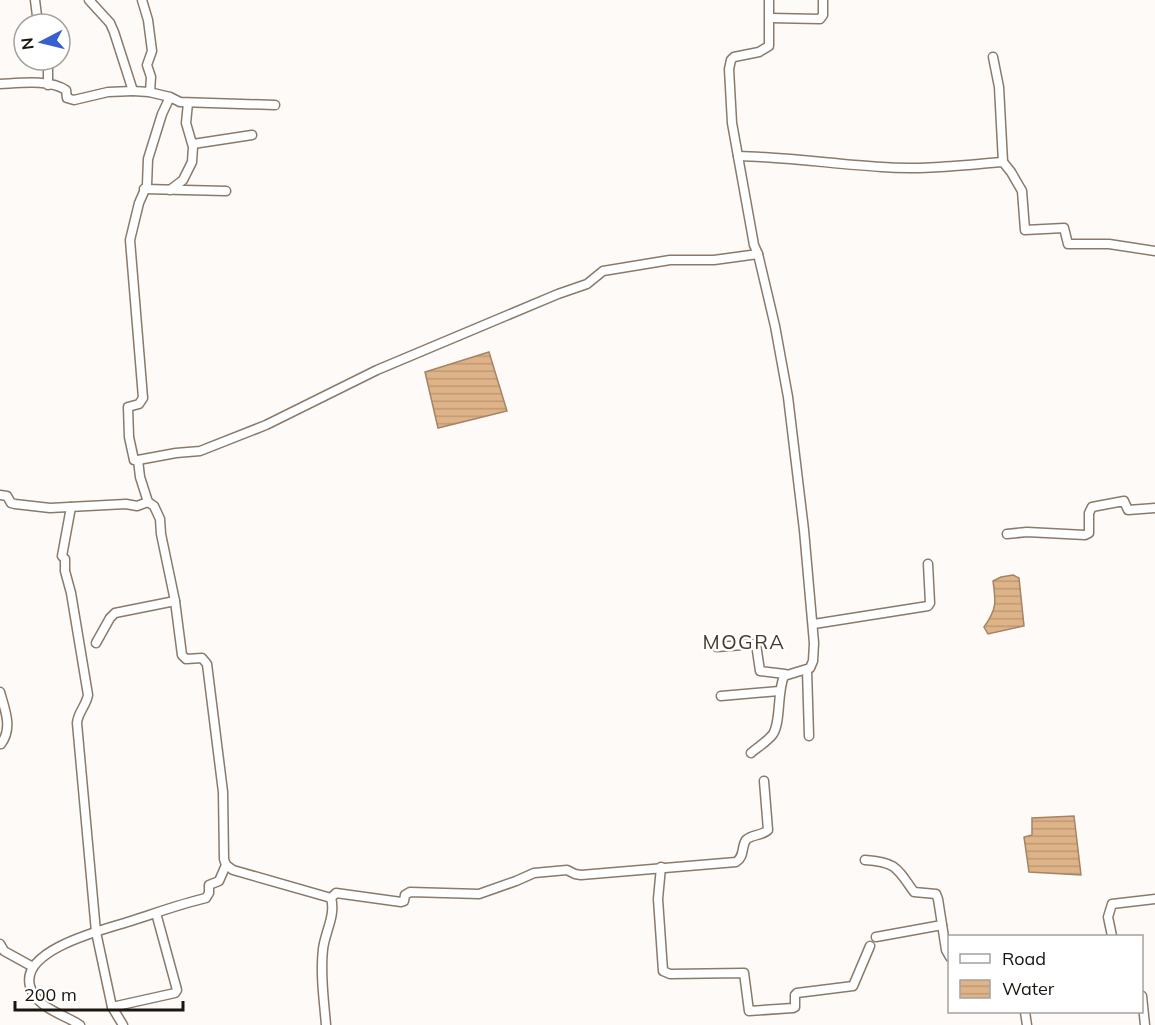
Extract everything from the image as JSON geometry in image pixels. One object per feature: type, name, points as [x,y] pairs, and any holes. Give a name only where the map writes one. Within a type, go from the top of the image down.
[{"type":"street","points":[[89,0],[110,24],[143,91]]},
{"type":"street","points":[[142,0],[148,20],[152,51],[147,65],[152,77],[143,91]]},
{"type":"street","points":[[770,0],[768,47],[759,52],[734,57],[731,60],[730,102],[751,231],[777,336],[788,397],[814,624],[813,661],[807,670],[809,736]]},
{"type":"street","points":[[770,18],[820,20],[823,15],[822,0]]},
{"type":"street","points":[[993,57],[999,87],[1003,162],[1022,191],[1025,230],[1064,228],[1068,244],[1109,244],[1155,251]]},
{"type":"street","points":[[48,72],[48,85]]},
{"type":"street","points":[[0,84],[39,83],[63,88],[66,90],[67,98],[74,100],[108,92],[143,91],[188,103],[275,105]]},
{"type":"street","points":[[170,97],[148,159],[147,185],[139,203],[130,240],[143,398],[139,404],[128,407],[131,452],[134,460],[200,451],[266,425],[377,370],[587,284],[603,271],[670,260],[714,260],[758,254]]},
{"type":"street","points":[[170,190],[186,176],[192,162],[193,144],[186,123],[188,103]]},
{"type":"street","points":[[193,144],[252,135]]},
{"type":"street","points":[[738,156],[779,157],[884,167],[950,167],[1003,162]]},
{"type":"street","points":[[144,189],[225,191]]},
{"type":"street","points":[[80,1025],[49,1009],[34,994],[30,981],[33,967],[46,954],[62,945],[96,932],[206,898],[209,885],[219,881],[226,866],[223,792],[207,664],[202,658],[186,659],[182,655],[160,519],[154,506],[148,502],[140,477],[138,460]]},
{"type":"street","points":[[0,495],[6,495],[10,502],[18,505],[50,508],[126,504],[137,506],[148,502]]},
{"type":"street","points":[[1007,534],[1027,532],[1085,535],[1089,533],[1089,509],[1092,507],[1124,501],[1128,510],[1155,508]]},
{"type":"street","points":[[71,507],[62,556],[65,559],[65,571],[71,593],[88,695],[79,712],[77,723],[96,932],[112,1007],[123,1025]]},
{"type":"street","points":[[814,624],[928,606],[930,603],[928,564]]},
{"type":"street","points":[[96,642],[115,613],[175,601]]},
{"type":"street","points":[[717,647],[756,644],[760,671],[785,674],[807,670]]},
{"type":"street","points":[[751,753],[774,733],[779,691],[785,674]]},
{"type":"street","points":[[721,696],[779,691]]},
{"type":"street","points":[[0,692],[8,729],[1,744]]},
{"type":"street","points":[[326,1025],[323,956],[332,912],[332,898],[336,893],[401,902],[410,892],[479,894],[516,882],[534,873],[567,870],[581,875],[739,860],[746,840],[765,834],[768,830],[764,781]]},
{"type":"street","points":[[865,860],[885,861],[905,877],[914,892],[936,894],[939,899],[948,949]]},
{"type":"street","points":[[226,866],[233,870],[332,898]]},
{"type":"street","points":[[661,867],[658,899],[663,970],[670,974],[744,973],[749,1011],[793,1008],[797,993],[853,986],[870,946]]},
{"type":"street","points":[[1112,935],[1108,917],[1112,904],[1155,898]]},
{"type":"street","points":[[112,1007],[175,993],[177,990],[156,913]]},
{"type":"street","points":[[876,937],[942,925]]},
{"type":"street","points":[[2,948],[33,967]]},
{"type":"street","points":[[1143,1006],[1145,1025]]},
{"type":"water","points":[[489,352],[507,411],[438,428],[425,372]]},
{"type":"water","points":[[1013,575],[1019,578],[1024,626],[988,634],[984,627],[994,605],[993,581]]},
{"type":"water","points":[[1074,816],[1081,875],[1029,872],[1024,837],[1032,835],[1032,818]]},
{"type":"district","name":"MOGRA","points":[[744,642]]}]
